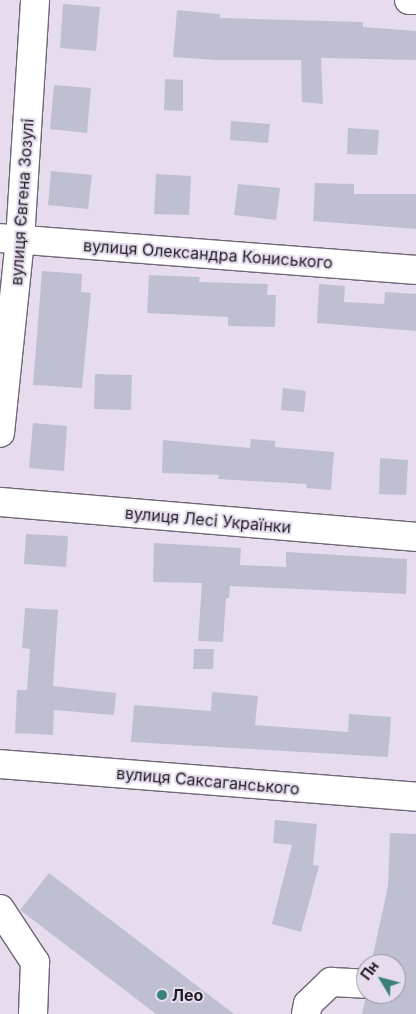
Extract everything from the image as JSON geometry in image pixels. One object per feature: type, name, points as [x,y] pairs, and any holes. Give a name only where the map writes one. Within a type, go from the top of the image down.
[{"type":"street","name":"вулиця Євгена Зозулі","points":[[0,433],[10,239],[35,0]]},
{"type":"street","points":[[409,0],[416,0]]},
{"type":"street","name":"вулиця Олександра Кониського","points":[[10,239],[416,270]]},
{"type":"street","name":"вулиця Лесі Українки","points":[[0,502],[416,537]]},
{"type":"street","name":"вулиця Саксаганського","points":[[0,764],[416,797]]},
{"type":"street","points":[[0,909],[35,962],[33,1014]]},
{"type":"street","points":[[306,1014],[308,1004],[330,982],[356,983]]},
{"type":"building","points":[[63,4],[100,7],[96,51],[60,48]]},
{"type":"building","points":[[177,10],[220,14],[220,18],[363,22],[363,27],[416,31],[416,60],[321,58],[323,104],[302,102],[301,60],[216,60],[173,57]]},
{"type":"building","points":[[165,79],[183,80],[183,111],[164,110]]},
{"type":"building","points":[[54,85],[91,88],[87,133],[50,129]]},
{"type":"building","points":[[231,121],[270,124],[268,143],[230,140]]},
{"type":"building","points":[[348,128],[379,130],[377,155],[347,154]]},
{"type":"building","points":[[51,171],[92,175],[88,209],[48,205]]},
{"type":"building","points":[[156,174],[191,176],[189,215],[154,214]]},
{"type":"building","points":[[315,183],[354,184],[354,194],[416,194],[416,229],[313,221]]},
{"type":"building","points":[[238,184],[280,188],[276,220],[234,215]]},
{"type":"building","points":[[42,271],[82,274],[81,292],[91,293],[82,388],[33,385]]},
{"type":"building","points":[[149,275],[200,277],[199,282],[268,284],[267,295],[276,295],[275,327],[228,326],[228,317],[147,313]]},
{"type":"building","points":[[319,284],[345,286],[344,302],[384,304],[385,292],[416,294],[416,331],[317,323]]},
{"type":"building","points":[[95,374],[132,375],[131,410],[94,409]]},
{"type":"building","points":[[283,388],[306,391],[304,412],[281,410]]},
{"type":"building","points":[[33,423],[67,426],[64,471],[29,468]]},
{"type":"building","points":[[251,439],[275,441],[275,447],[334,452],[331,490],[306,488],[307,484],[218,479],[219,475],[162,473],[163,440],[250,448]]},
{"type":"building","points":[[380,458],[408,460],[406,495],[379,494]]},
{"type":"building","points":[[26,534],[68,536],[66,567],[24,564]]},
{"type":"building","points":[[154,543],[241,548],[240,565],[286,567],[286,552],[407,559],[406,594],[230,586],[229,598],[226,598],[223,642],[198,641],[202,583],[153,582]]},
{"type":"building","points":[[25,608],[58,610],[53,686],[116,693],[114,715],[54,710],[53,735],[15,733],[17,690],[27,690],[30,649],[22,648]]},
{"type":"building","points":[[194,649],[214,649],[213,669],[193,669]]},
{"type":"building","points":[[212,692],[258,696],[255,725],[348,732],[349,714],[391,717],[388,757],[131,742],[134,705],[211,711]]},
{"type":"building","points":[[275,820],[317,824],[313,865],[319,866],[301,932],[272,924],[292,845],[273,843]]},
{"type":"building","points":[[390,833],[416,834],[416,1014],[362,1014],[364,1004],[406,1004],[406,954],[373,954],[388,886]]},
{"type":"building","points":[[49,873],[234,1014],[156,1014],[20,910]]},
{"type":"place","name":"Лео","points":[[162,995]]}]
